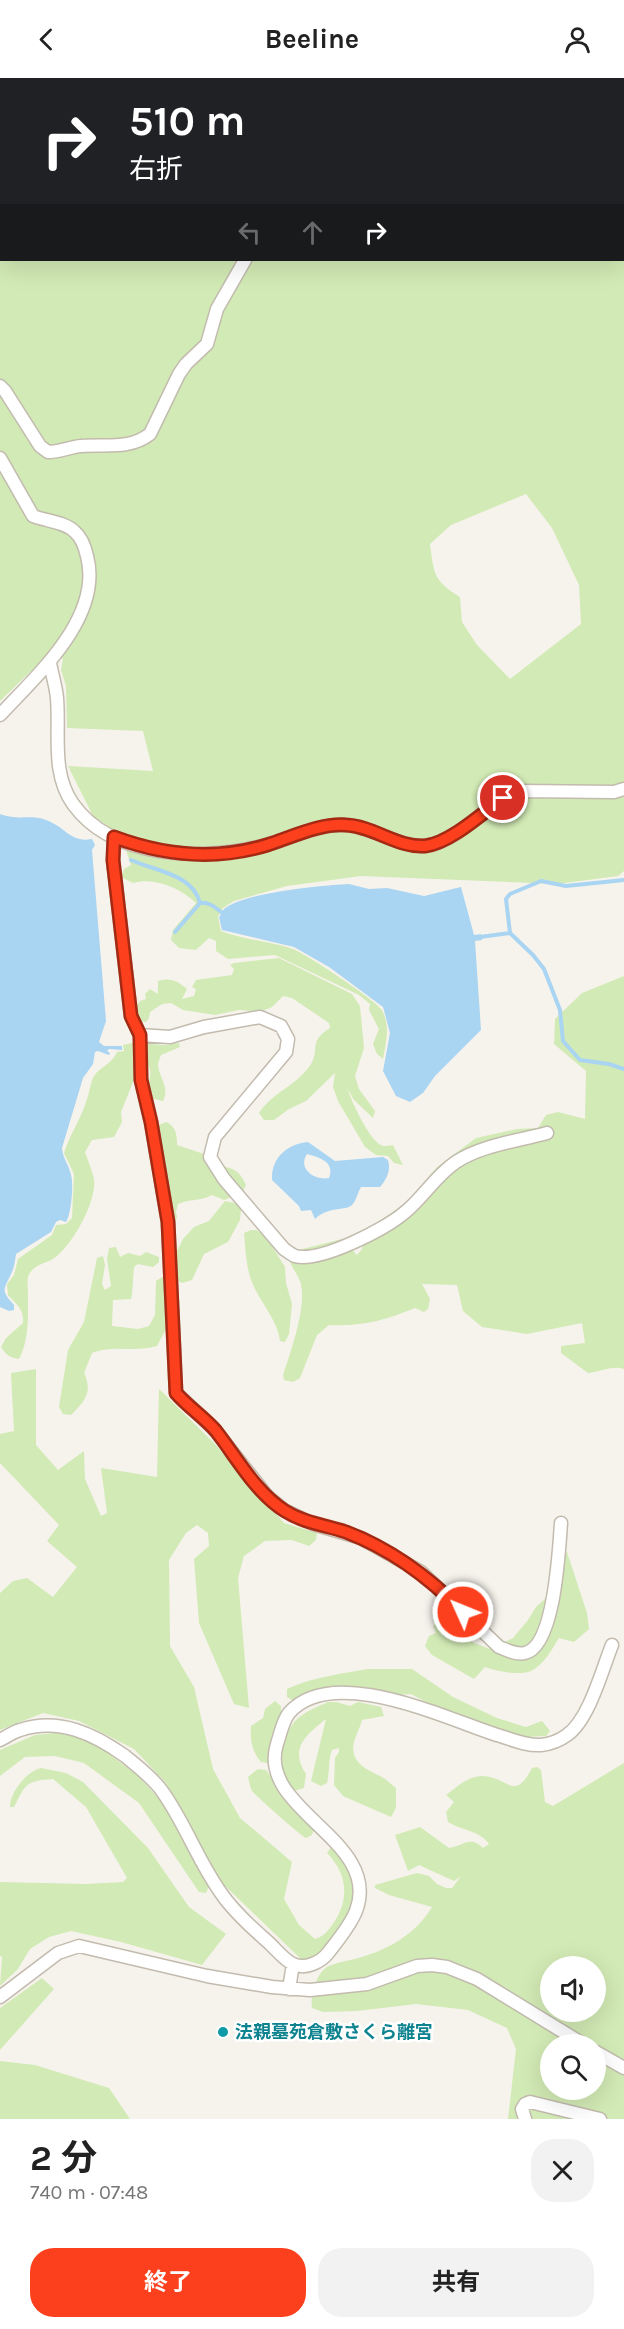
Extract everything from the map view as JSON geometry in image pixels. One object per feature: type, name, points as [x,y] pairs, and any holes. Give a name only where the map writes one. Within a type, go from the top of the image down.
[{"type":"street","points":[[0,386],[40,446],[48,452],[79,446],[129,445],[141,441],[150,434],[179,374],[207,344],[217,309],[243,261]]},
{"type":"street","points":[[0,458],[33,516],[68,526],[82,540],[91,583],[85,607],[50,663],[0,715]]},
{"type":"street","points":[[50,663],[57,697],[58,765],[63,784],[72,803],[86,821],[114,837],[151,849],[174,854],[221,853],[263,846],[330,825],[348,825],[405,843],[424,846],[438,843],[513,793],[522,791],[614,792],[624,789]]},
{"type":"street","points":[[114,837],[113,860],[131,1016],[140,1035],[141,1080],[151,1122],[168,1222],[176,1393],[214,1429],[267,1496],[284,1510],[313,1524],[361,1538],[421,1572],[499,1647],[514,1653],[526,1653],[536,1647],[543,1635],[554,1588],[561,1523]]},
{"type":"street","points":[[140,1035],[170,1036],[260,1017],[281,1026],[288,1039],[286,1052],[215,1137],[210,1157],[224,1179],[284,1249],[295,1256],[313,1256],[354,1242],[385,1227],[406,1212],[434,1180],[457,1161],[480,1151],[547,1133]]},
{"type":"street","points":[[0,1740],[20,1730],[50,1725],[82,1730],[116,1750],[135,1764],[160,1789],[223,1897],[258,1934],[293,1965],[307,1966],[323,1959],[345,1930],[356,1911],[360,1891],[356,1869],[345,1852],[297,1804],[277,1774],[276,1749],[288,1714],[307,1699],[346,1692],[399,1701],[467,1726],[528,1744],[547,1744],[569,1734],[577,1724],[593,1694],[612,1646]]},
{"type":"street","points":[[0,1997],[58,1953],[79,1946],[207,1976],[290,1989],[329,1989],[367,1983],[417,1966],[447,1967],[477,1979],[567,2034]]},
{"type":"street","points":[[290,1989],[293,1965]]},
{"type":"street","points":[[606,2058],[624,2068]]},
{"type":"street","points":[[525,2119],[522,2109],[530,2102],[600,2119]]},
{"type":"green space","points":[[0,261],[624,261],[624,871],[618,876],[557,884],[361,876],[287,886],[234,901],[223,908],[218,917],[221,931],[293,949],[339,977],[376,1004],[384,1015],[387,1027],[383,1059],[377,1054],[373,1044],[379,1029],[369,1010],[370,1004],[359,995],[275,955],[228,959],[216,951],[216,941],[209,938],[196,950],[179,948],[171,940],[173,930],[196,903],[167,885],[150,881],[133,883],[121,877],[124,869],[131,865],[126,850],[108,826],[93,816],[68,766],[153,771],[143,731],[67,728],[66,686],[61,670],[63,659],[54,654],[30,672],[0,701]],"holes":[[[526,494],[552,528],[579,585],[581,624],[510,679],[477,645],[462,622],[460,597],[445,586],[437,576],[430,544],[451,525]]]},
{"type":"green space","points":[[279,958],[352,994],[360,1006],[364,1048],[355,1076],[359,1089],[375,1111],[373,1118],[354,1100],[347,1088],[374,1140],[381,1145],[393,1145],[403,1165],[394,1163],[388,1156],[376,1155],[365,1147],[338,1101],[333,1087],[335,1073],[306,1101],[289,1109],[274,1120],[264,1120],[259,1113],[270,1100],[309,1067],[313,1061],[318,1038],[330,1028],[329,1023],[292,998],[283,996],[272,1007],[260,1012],[239,1010],[215,1015],[183,1010],[171,1003],[162,1004],[150,1012],[146,1022],[137,1021],[135,1008],[140,1001],[146,999],[145,994],[150,989],[158,994],[158,981],[170,980],[184,986],[187,989],[182,999],[194,996],[196,989],[192,987],[196,980],[232,975],[234,969],[230,965],[234,963]]},
{"type":"green space","points":[[624,976],[624,1369],[610,1368],[588,1373],[561,1353],[561,1346],[585,1343],[582,1323],[527,1334],[482,1327],[463,1311],[457,1285],[422,1284],[430,1299],[428,1309],[424,1312],[415,1308],[373,1322],[329,1325],[317,1335],[300,1378],[293,1382],[284,1380],[283,1375],[297,1330],[301,1305],[301,1284],[290,1262],[299,1250],[342,1239],[357,1255],[362,1249],[365,1231],[407,1202],[437,1167],[476,1138],[517,1129],[538,1128],[546,1115],[558,1112],[585,1119],[586,1071],[554,1044],[555,1019],[582,993]]},
{"type":"green space","points":[[132,1043],[166,1045],[179,1043],[180,1047],[161,1055],[158,1063],[165,1096],[163,1101],[151,1098],[149,1067],[138,1057],[137,1072],[121,1112],[122,1122],[114,1137],[92,1140],[85,1152],[94,1179],[94,1189],[82,1223],[60,1253],[53,1259],[35,1267],[28,1277],[26,1336],[19,1359],[13,1358],[1,1347],[6,1338],[23,1323],[23,1318],[19,1308],[8,1295],[7,1284],[14,1275],[18,1259],[52,1235],[56,1225],[66,1224],[72,1218],[74,1174],[64,1153],[85,1106],[94,1076],[117,1052],[124,1051],[123,1045]]},
{"type":"green space","points":[[166,1122],[175,1131],[177,1145],[204,1154],[207,1163],[231,1168],[239,1174],[246,1185],[242,1193],[224,1200],[212,1195],[178,1204],[177,1218],[171,1222],[158,1133],[159,1125]]},
{"type":"green space","points":[[225,1201],[235,1203],[241,1209],[240,1220],[228,1242],[204,1254],[192,1280],[182,1283],[175,1279],[175,1255],[183,1239],[194,1227],[209,1221]]},
{"type":"green space","points":[[251,1230],[265,1235],[285,1267],[286,1283],[292,1304],[289,1334],[285,1342],[280,1341],[274,1321],[250,1276],[244,1233]]},
{"type":"green space","points":[[116,1247],[120,1257],[128,1253],[140,1256],[146,1252],[159,1257],[159,1262],[153,1267],[138,1264],[134,1267],[131,1299],[113,1300],[112,1326],[138,1329],[149,1326],[155,1315],[156,1281],[162,1277],[167,1278],[167,1327],[157,1346],[140,1349],[109,1349],[92,1353],[84,1373],[88,1386],[86,1396],[71,1415],[63,1414],[59,1407],[68,1350],[84,1322],[97,1258],[103,1256],[105,1265],[102,1284],[105,1290],[111,1286],[107,1259],[109,1248]]},
{"type":"green space","points":[[36,1369],[36,1445],[58,1470],[84,1451],[85,1479],[101,1516],[107,1513],[101,1468],[157,1477],[159,1389],[214,1443],[284,1523],[317,1533],[316,1540],[309,1546],[292,1540],[265,1541],[244,1556],[238,1578],[249,1708],[234,1704],[199,1623],[194,1559],[209,1546],[208,1533],[197,1525],[186,1533],[169,1560],[170,1646],[194,1687],[213,1769],[240,1818],[292,1862],[284,1899],[299,1925],[315,1939],[325,1934],[332,1925],[342,1907],[344,1897],[343,1879],[327,1853],[331,1847],[344,1862],[352,1879],[353,1904],[340,1930],[317,1956],[303,1961],[220,1881],[166,1783],[134,1749],[79,1721],[43,1713],[0,1730],[0,1593],[13,1581],[27,1578],[53,1597],[77,1567],[47,1541],[59,1525],[0,1463],[0,1434],[14,1431],[11,1373]]},
{"type":"green space","points":[[564,1551],[567,1552],[587,1613],[589,1629],[574,1642],[559,1638],[536,1668],[515,1673],[485,1667],[474,1679],[432,1655],[425,1646],[429,1636],[436,1633],[433,1626],[446,1613],[455,1618],[460,1631],[467,1639],[490,1649],[513,1638],[559,1579]]},
{"type":"green space","points":[[368,1669],[412,1669],[453,1697],[497,1718],[526,1727],[542,1721],[550,1731],[546,1736],[528,1737],[476,1725],[411,1694],[397,1695],[365,1687],[333,1688],[303,1696],[294,1701],[287,1697],[287,1689],[297,1685],[327,1676]]},
{"type":"green space","points":[[275,1701],[281,1706],[281,1713],[272,1735],[268,1763],[261,1762],[252,1746],[251,1726],[263,1718],[265,1709]]},
{"type":"green space","points":[[328,1702],[350,1706],[358,1702],[381,1707],[384,1716],[362,1720],[353,1749],[360,1764],[396,1788],[396,1808],[391,1817],[343,1796],[334,1785],[335,1758],[339,1748],[332,1750],[327,1783],[321,1786],[311,1781],[326,1719],[306,1737],[300,1749],[299,1757],[306,1774],[304,1788],[294,1791],[289,1784],[282,1756],[286,1737],[295,1721],[302,1715]]},
{"type":"green space","points":[[56,1733],[78,1737],[104,1750],[138,1776],[162,1802],[209,1886],[206,1893],[199,1892],[139,1803],[84,1763],[55,1756],[25,1757],[0,1776],[0,1750],[35,1735]]},
{"type":"green space","points":[[624,1763],[624,2119],[508,2119],[516,2049],[507,2028],[468,2010],[416,2004],[357,2011],[323,2012],[312,2008],[315,1986],[323,1970],[334,1964],[369,1955],[400,1940],[418,1925],[432,1907],[389,1895],[375,1888],[375,1885],[417,1873],[429,1876],[437,1884],[446,1888],[452,1888],[461,1876],[454,1881],[419,1865],[408,1871],[395,1835],[420,1827],[449,1848],[466,1842],[474,1842],[483,1848],[489,1844],[476,1833],[448,1822],[446,1812],[454,1802],[446,1795],[478,1776],[516,1786],[521,1784],[532,1768],[537,1767],[541,1770],[545,1802],[553,1806]]},
{"type":"green space","points":[[41,1768],[66,1773],[83,1782],[148,1848],[189,1907],[226,1934],[202,1965],[121,1942],[71,1931],[49,1937],[30,1949],[18,1969],[0,1986],[2,1957],[0,1956],[0,1882],[86,1884],[123,1882],[127,1878],[86,1807],[53,1779],[28,1785],[14,1807],[10,1807],[13,1795],[20,1783],[30,1773]]},
{"type":"green space","points":[[258,1769],[266,1770],[281,1792],[314,1829],[312,1835],[306,1838],[252,1791],[248,1777]]},
{"type":"green space","points":[[42,1978],[54,1989],[0,2050],[0,2008]]},
{"type":"green space","points":[[0,2061],[35,2065],[109,2088],[130,2119],[0,2119]]},
{"type":"water","points":[[0,814],[40,818],[53,823],[73,837],[92,839],[95,845],[92,850],[106,1021],[99,1042],[104,1046],[122,1046],[122,1050],[109,1049],[107,1051],[109,1055],[95,1052],[93,1064],[83,1078],[62,1148],[72,1179],[72,1199],[68,1218],[66,1222],[60,1220],[56,1222],[51,1232],[16,1254],[13,1270],[5,1290],[14,1305],[14,1310],[9,1311],[0,1307]]},
{"type":"water","points":[[349,884],[369,889],[387,888],[424,896],[461,887],[474,935],[481,934],[482,940],[475,941],[481,1030],[435,1076],[423,1093],[410,1102],[396,1096],[383,1071],[390,1033],[383,1007],[329,967],[294,947],[222,930],[219,917],[224,909],[233,903],[265,894]]},
{"type":"water","points":[[308,1142],[335,1161],[383,1157],[388,1160],[388,1174],[380,1187],[361,1187],[355,1201],[349,1207],[325,1212],[315,1219],[311,1210],[301,1211],[299,1206],[272,1180],[272,1172],[277,1159],[287,1149]],"holes":[[[307,1154],[322,1159],[328,1164],[329,1178],[318,1178],[309,1173],[304,1164]]]},
{"type":"waterway","points":[[131,860],[181,880],[196,893],[200,903],[210,904],[224,914]]},
{"type":"waterway","points":[[624,880],[566,886],[541,881],[510,894],[506,899],[510,933],[544,969],[560,1010],[563,1041],[580,1060],[609,1064],[624,1069]]},
{"type":"waterway","points":[[175,932],[200,903]]},
{"type":"waterway","points":[[480,937],[510,933]]},
{"type":"place","name":"法親墓苑倉敷さくら離宮","points":[[223,2032]]},
{"type":"route","points":[[463,1612],[421,1572],[385,1551],[361,1538],[313,1524],[284,1510],[267,1496],[214,1429],[176,1393],[168,1222],[151,1122],[141,1080],[140,1035],[131,1016],[113,860],[114,837],[151,849],[174,854],[196,855],[263,846],[330,825],[348,825],[370,830],[405,843],[424,846],[438,843],[503,798]]}]
